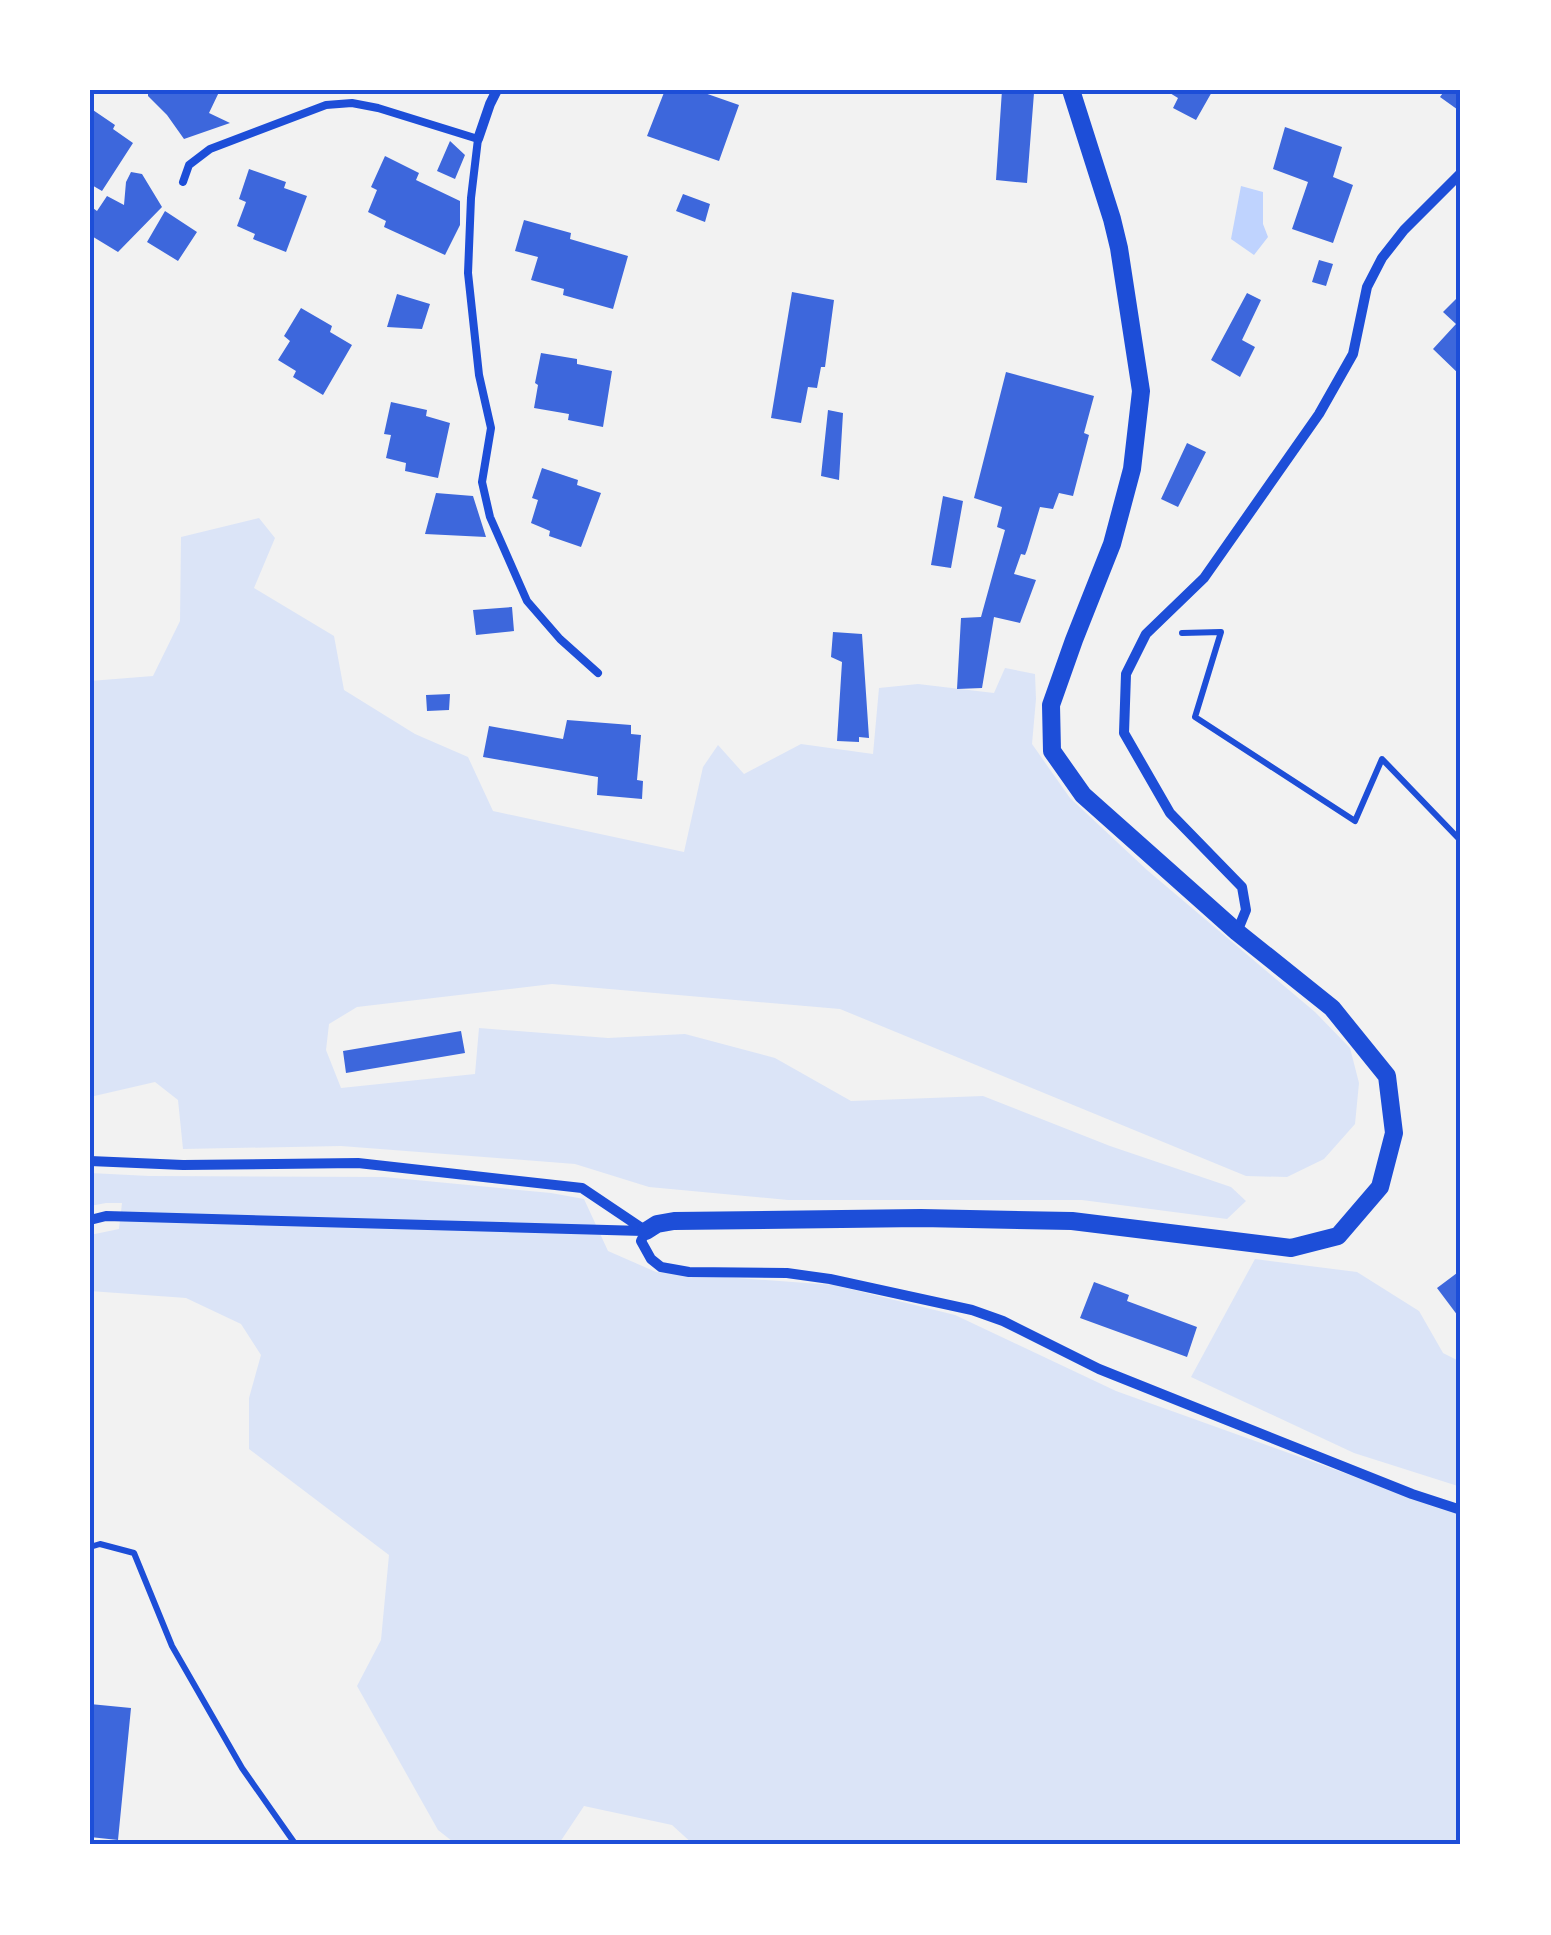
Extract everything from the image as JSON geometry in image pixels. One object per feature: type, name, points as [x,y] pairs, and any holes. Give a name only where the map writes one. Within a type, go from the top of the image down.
[{"type":"street","points":[[478,140],[497,90]]},
{"type":"street","points":[[90,1220],[106,1216],[646,1231],[674,1221],[921,1218],[1072,1222],[1291,1248],[1338,1236],[1380,1188],[1394,1133],[1387,1076],[1332,1008],[1237,932],[1083,795],[1052,751],[1051,705],[1112,544],[1132,469],[1140,391],[1119,248],[1071,90]]},
{"type":"street","points":[[1237,932],[1246,910],[1242,887],[1170,813],[1124,733],[1126,674],[1146,634],[1204,578],[1319,414],[1353,354],[1367,287],[1382,258],[1461,173]]},
{"type":"street","points":[[90,1160],[182,1166],[358,1163],[582,1188],[646,1231]]},
{"type":"street","points":[[646,1231],[642,1241],[645,1252],[662,1267],[688,1272],[787,1272],[972,1310],[1116,1376],[1461,1510]]},
{"type":"lane","points":[[183,182],[190,165],[210,148],[326,105],[352,103],[378,108],[478,140],[468,273],[479,375],[492,428],[482,482],[490,518],[528,601],[560,639],[598,673]]},
{"type":"path","points":[[1146,634],[1221,632],[1196,718],[1355,821],[1382,759],[1461,841]]},
{"type":"path","points":[[90,1548],[100,1544],[134,1553],[172,1646],[242,1768],[296,1845]]},
{"type":"shaded area","points":[[259,518],[275,538],[254,588],[334,636],[344,690],[415,734],[468,757],[493,811],[684,852],[703,767],[718,745],[744,774],[801,744],[873,754],[879,688],[918,684],[994,693],[1005,668],[1035,674],[1032,744],[1070,798],[1147,870],[1315,1012],[1350,1048],[1359,1083],[1355,1124],[1324,1159],[1287,1177],[1246,1176],[840,1009],[552,984],[357,1007],[329,1024],[326,1050],[341,1088],[475,1074],[479,1028],[608,1038],[685,1034],[775,1058],[851,1101],[983,1096],[1110,1146],[1231,1187],[1246,1201],[1227,1219],[1082,1200],[788,1200],[649,1187],[575,1164],[341,1146],[183,1149],[178,1100],[155,1082],[90,1097],[90,681],[153,676],[180,621],[181,537]]},
{"type":"shaded area","points":[[90,1173],[384,1177],[584,1199],[608,1251],[656,1272],[834,1285],[955,1315],[1116,1391],[1461,1515],[1461,1845],[694,1845],[672,1825],[584,1806],[558,1845],[457,1845],[438,1830],[357,1686],[381,1640],[389,1555],[249,1449],[249,1398],[261,1355],[241,1324],[186,1298],[90,1291],[90,1235],[119,1229],[122,1203],[90,1206]]},
{"type":"shaded area","points":[[1255,1259],[1357,1272],[1419,1311],[1443,1353],[1461,1362],[1461,1487],[1354,1453],[1191,1377]]},
{"type":"water","points":[[1241,186],[1263,192],[1263,224],[1268,237],[1254,255],[1231,239]]},
{"type":"building","points":[[148,90],[220,90],[209,113],[230,123],[184,139],[148,96]]},
{"type":"building","points":[[665,90],[696,90],[739,105],[719,161],[647,136]]},
{"type":"building","points":[[1002,90],[1034,93],[1027,183],[996,180]]},
{"type":"building","points":[[1165,90],[1213,90],[1196,120],[1173,108],[1178,98]]},
{"type":"building","points":[[1445,90],[1461,90],[1461,112],[1440,97]]},
{"type":"building","points":[[90,108],[133,143],[102,191],[90,184]]},
{"type":"building","points":[[1285,127],[1342,147],[1333,177],[1353,185],[1333,243],[1292,229],[1308,182],[1273,169]]},
{"type":"building","points":[[450,141],[465,155],[455,179],[437,171]]},
{"type":"building","points":[[385,156],[419,173],[416,180],[460,201],[460,225],[445,255],[384,227],[386,221],[368,212],[377,190],[371,187]]},
{"type":"building","points":[[249,169],[286,182],[284,188],[307,196],[286,252],[253,239],[255,234],[237,226],[246,202],[239,199]]},
{"type":"building","points":[[131,172],[142,174],[162,207],[118,252],[90,235],[90,206],[97,211],[107,196],[124,205]]},
{"type":"building","points":[[683,194],[710,204],[705,222],[676,211]]},
{"type":"building","points":[[165,211],[197,232],[178,261],[147,242]]},
{"type":"building","points":[[524,220],[571,233],[570,239],[628,256],[613,309],[563,295],[564,289],[531,280],[538,257],[515,251]]},
{"type":"building","points":[[1319,260],[1333,264],[1326,286],[1312,282]]},
{"type":"building","points":[[792,292],[834,300],[825,367],[821,367],[817,388],[808,387],[801,423],[771,418]]},
{"type":"building","points":[[1247,293],[1261,300],[1242,340],[1255,347],[1240,377],[1211,360]]},
{"type":"building","points":[[397,294],[430,304],[422,329],[387,327]]},
{"type":"building","points":[[1461,294],[1461,376],[1433,349],[1456,324],[1443,312]]},
{"type":"building","points":[[301,308],[332,326],[330,332],[352,345],[323,395],[293,377],[296,371],[278,360],[290,341],[284,336]]},
{"type":"building","points":[[541,353],[577,359],[577,364],[612,371],[603,427],[568,420],[569,414],[534,408]]},
{"type":"building","points":[[1006,372],[1094,396],[1084,433],[1089,435],[1073,496],[1059,493],[1053,509],[1040,507],[1025,555],[1021,554],[1014,574],[1036,580],[1020,623],[994,617],[982,688],[957,689],[961,618],[981,617],[1005,530],[997,527],[1002,507],[974,498]]},
{"type":"building","points":[[391,402],[427,410],[426,416],[450,423],[438,478],[405,471],[406,463],[386,458],[391,435],[384,434]]},
{"type":"building","points":[[828,410],[843,413],[839,480],[821,476]]},
{"type":"building","points":[[1187,443],[1206,452],[1178,507],[1161,499]]},
{"type":"building","points":[[542,468],[601,493],[581,547],[549,536],[550,531],[531,523],[538,500],[532,498]]},
{"type":"building","points":[[436,493],[473,496],[486,537],[425,534]]},
{"type":"building","points":[[943,496],[963,501],[951,568],[931,565]]},
{"type":"building","points":[[512,607],[514,631],[476,635],[473,610]]},
{"type":"building","points":[[833,632],[862,634],[869,738],[859,737],[859,742],[837,741],[842,662],[831,657]]},
{"type":"building","points":[[450,694],[449,710],[427,711],[426,695]]},
{"type":"building","points":[[567,720],[631,725],[631,734],[641,735],[637,780],[643,781],[642,799],[597,795],[598,777],[483,757],[489,726],[563,739]]},
{"type":"building","points":[[461,1031],[465,1053],[346,1073],[343,1051]]},
{"type":"building","points":[[1461,1270],[1461,1314],[1458,1316],[1437,1288]]},
{"type":"building","points":[[1094,1282],[1129,1295],[1127,1301],[1197,1327],[1187,1357],[1080,1318]]},
{"type":"building","points":[[90,1704],[131,1708],[118,1840],[90,1837]]}]
